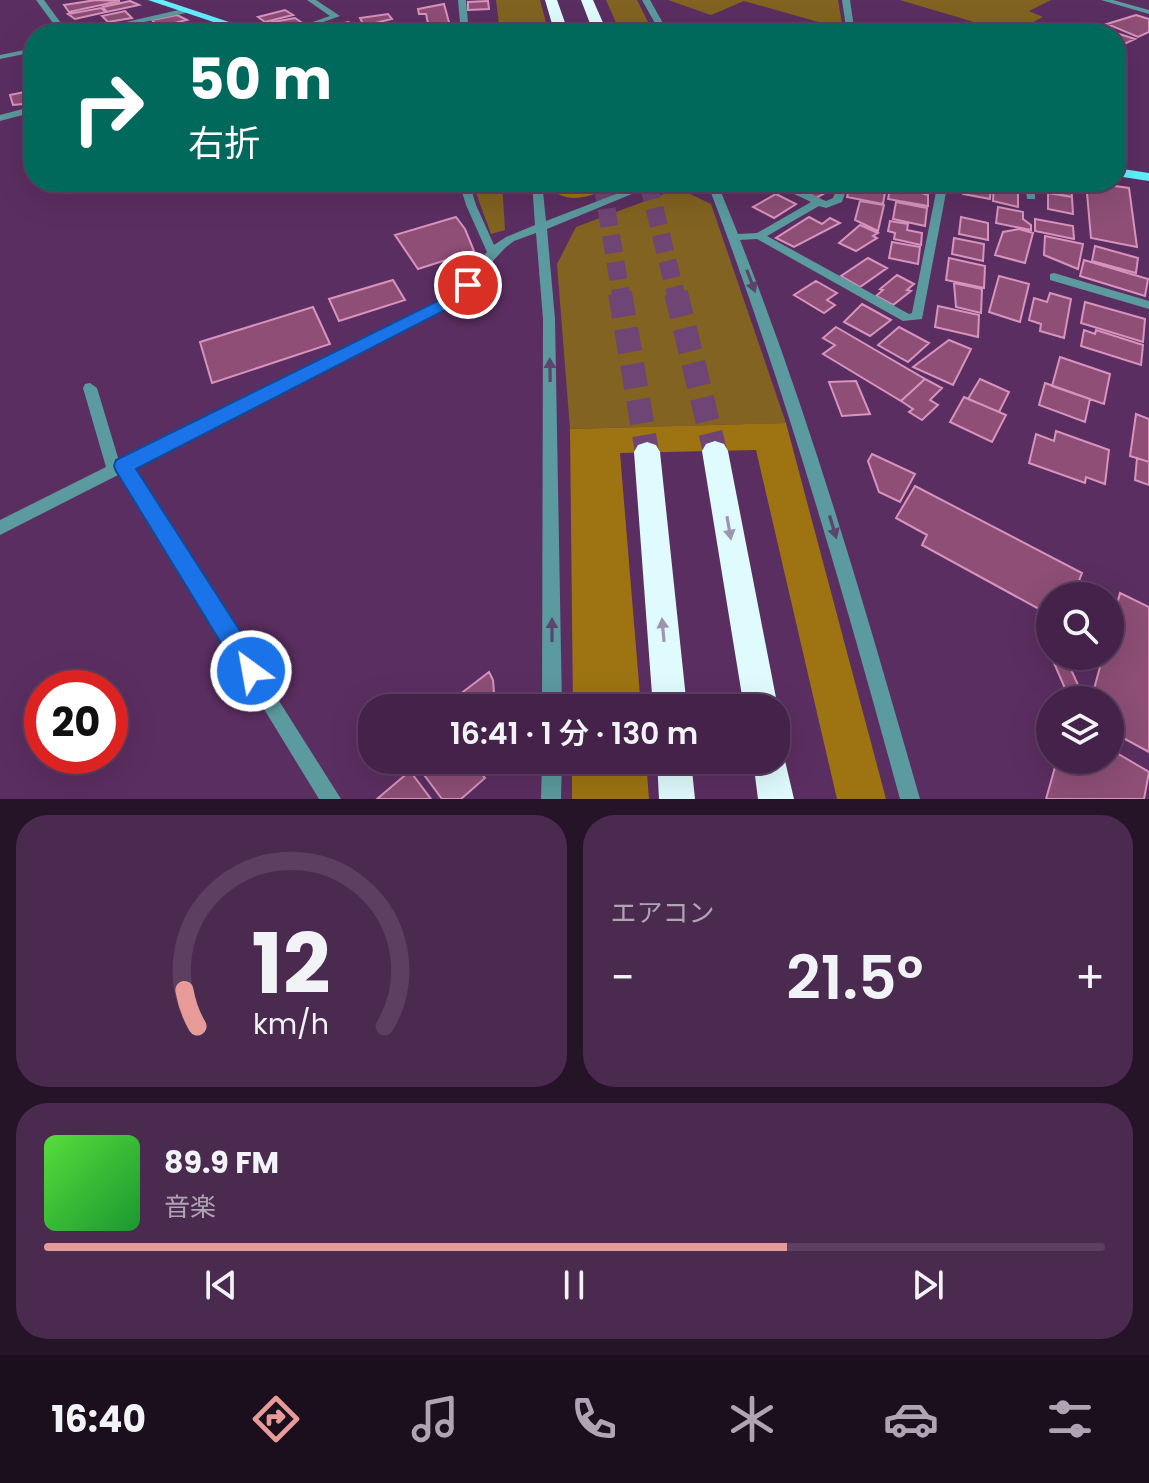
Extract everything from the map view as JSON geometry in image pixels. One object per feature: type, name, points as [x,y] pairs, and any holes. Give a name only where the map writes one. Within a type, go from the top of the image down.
[{"type":"highway","points":[[551,0],[559,24]]},
{"type":"highway","points":[[587,0],[597,24]]},
{"type":"highway","points":[[715,451],[758,694]]},
{"type":"highway","points":[[647,452],[669,694]]},
{"type":"highway","points":[[675,774],[677,799]]},
{"type":"highway","points":[[772,774],[776,799]]},
{"type":"main road","points":[[153,0],[227,24]]},
{"type":"main road","points":[[1126,174],[1149,177]]},
{"type":"street","points":[[40,0],[58,24]]},
{"type":"street","points":[[311,0],[336,16],[312,24]]},
{"type":"street","points":[[462,0],[464,24]]},
{"type":"street","points":[[646,0],[659,24]]},
{"type":"street","points":[[846,0],[850,24]]},
{"type":"street","points":[[1105,0],[1149,12]]},
{"type":"street","points":[[123,24],[183,11]]},
{"type":"street","points":[[0,57],[24,52]]},
{"type":"street","points":[[0,102],[3,117],[24,112]]},
{"type":"street","points":[[467,192],[491,250]]},
{"type":"street","points":[[538,192],[549,319],[552,694]]},
{"type":"street","points":[[0,528],[449,301],[468,285],[491,250],[541,225],[629,192]]},
{"type":"street","points":[[716,192],[801,422],[853,593],[910,799]]},
{"type":"street","points":[[795,192],[826,207]]},
{"type":"street","points":[[735,237],[759,236],[826,207],[838,200],[841,192]]},
{"type":"street","points":[[759,236],[907,318],[914,318],[918,316],[941,192]]},
{"type":"street","points":[[1031,192],[1031,197]]},
{"type":"street","points":[[1054,277],[1149,305]]},
{"type":"street","points":[[90,388],[119,468],[331,799]]},
{"type":"street","points":[[551,799],[552,774]]},
{"type":"shaded area","points":[[496,0],[540,0],[546,24],[499,24]]},
{"type":"shaded area","points":[[606,0],[637,0],[649,24],[617,24]]},
{"type":"shaded area","points":[[668,0],[838,0],[842,24],[825,24],[744,1],[711,15]]},
{"type":"shaded area","points":[[900,0],[1051,0],[1029,11],[1043,17],[1029,24],[981,24]]},
{"type":"shaded area","points":[[476,192],[503,192],[505,230],[491,234]]},
{"type":"shaded area","points":[[558,192],[598,192],[574,198]]},
{"type":"shaded area","points":[[669,192],[686,192],[711,204],[786,423],[570,429],[557,264],[576,227]]},
{"type":"shaded area","points":[[786,423],[886,799],[837,799],[756,450],[620,453],[640,694],[573,694],[570,429]]},
{"type":"shaded area","points":[[572,774],[647,774],[649,799],[572,799]]},
{"type":"building","points":[[96,0],[120,1],[69,12],[64,5]]},
{"type":"building","points":[[130,1],[139,5],[107,12],[103,7]]},
{"type":"building","points":[[488,1],[489,9],[468,10],[468,2]]},
{"type":"building","points":[[444,4],[449,24],[428,24],[426,14],[419,14],[418,9]]},
{"type":"building","points":[[101,8],[106,12],[75,19],[68,14]]},
{"type":"building","points":[[285,10],[293,15],[265,22],[258,17]]},
{"type":"building","points":[[125,11],[132,18],[108,22],[102,16]]},
{"type":"building","points":[[388,14],[392,19],[371,24],[363,24],[360,18]]},
{"type":"building","points":[[177,15],[187,20],[155,24],[152,20]]},
{"type":"building","points":[[1136,15],[1149,19],[1149,32],[1138,37],[1126,32],[1126,24],[1107,24]]},
{"type":"building","points":[[295,18],[304,24],[276,24],[273,22]]},
{"type":"building","points":[[24,92],[24,104],[13,105],[10,95]]},
{"type":"building","points":[[1126,188],[1129,188],[1137,247],[1091,238],[1087,192],[1126,192]]},
{"type":"building","points":[[805,192],[826,192],[816,198]]},
{"type":"building","points":[[848,192],[885,192],[883,204],[847,197]]},
{"type":"building","points":[[889,192],[918,192],[928,195],[928,206],[888,199]]},
{"type":"building","points":[[963,192],[990,192],[990,199]]},
{"type":"building","points":[[994,192],[1018,192],[1018,207],[993,201]]},
{"type":"building","points":[[1048,192],[1072,192],[1072,197]]},
{"type":"building","points":[[1048,193],[1072,197],[1073,214],[1048,209]]},
{"type":"building","points":[[776,194],[796,204],[774,218],[753,207]]},
{"type":"building","points":[[860,201],[884,205],[878,231],[855,220]]},
{"type":"building","points":[[896,202],[927,208],[925,226],[893,219]]},
{"type":"building","points":[[998,207],[1023,212],[1023,219],[1031,225],[1031,230],[996,223]]},
{"type":"building","points":[[456,217],[474,251],[418,269],[395,235]]},
{"type":"building","points":[[809,217],[822,224],[830,218],[840,223],[794,247],[776,238]]},
{"type":"building","points":[[961,217],[988,223],[988,240],[959,234]]},
{"type":"building","points":[[1035,219],[1073,226],[1074,239],[1035,231]]},
{"type":"building","points":[[890,221],[908,224],[907,230],[922,233],[921,245],[894,239],[895,233],[888,231]]},
{"type":"building","points":[[860,225],[878,233],[873,236],[877,238],[856,251],[839,243]]},
{"type":"building","points":[[1019,229],[1033,233],[1025,263],[995,255],[1003,232]]},
{"type":"building","points":[[1045,236],[1083,244],[1078,269],[1044,255]]},
{"type":"building","points":[[954,238],[984,244],[983,261],[952,254]]},
{"type":"building","points":[[892,242],[920,247],[918,264],[889,258]]},
{"type":"building","points":[[1095,246],[1138,258],[1136,273],[1092,261]]},
{"type":"building","points":[[868,258],[887,268],[860,287],[841,276]]},
{"type":"building","points":[[949,258],[985,266],[984,288],[946,280]]},
{"type":"building","points":[[1084,260],[1148,279],[1145,296],[1080,276]]},
{"type":"building","points":[[897,275],[914,284],[907,290],[911,291],[893,305],[876,296]]},
{"type":"building","points":[[999,276],[1029,284],[1020,322],[989,312]]},
{"type":"building","points":[[393,280],[405,300],[339,321],[329,299]]},
{"type":"building","points":[[816,281],[837,293],[827,300],[835,305],[824,313],[794,295]]},
{"type":"building","points":[[954,283],[982,289],[981,313],[956,307]]},
{"type":"building","points":[[1050,293],[1071,299],[1064,338],[1040,331],[1041,324],[1029,320],[1034,298],[1047,302]]},
{"type":"building","points":[[1085,302],[1145,319],[1143,342],[1081,323]]},
{"type":"building","points":[[862,304],[891,320],[870,336],[844,322]]},
{"type":"building","points":[[938,306],[979,315],[978,337],[935,327]]},
{"type":"building","points":[[313,307],[330,344],[212,383],[200,342]]},
{"type":"building","points":[[836,327],[925,379],[901,401],[823,354],[835,345],[823,338]]},
{"type":"building","points":[[899,327],[929,343],[908,362],[878,345]]},
{"type":"building","points":[[1084,330],[1095,334],[1096,330],[1143,345],[1141,365],[1081,346]]},
{"type":"building","points":[[949,340],[971,349],[953,385],[913,367]]},
{"type":"building","points":[[1060,357],[1110,374],[1104,404],[1052,386]]},
{"type":"building","points":[[925,379],[942,388],[930,400],[938,405],[922,420],[909,412],[913,409],[901,401]]},
{"type":"building","points":[[980,379],[1009,392],[999,412],[968,399]]},
{"type":"building","points":[[856,381],[870,414],[842,416],[829,382]]},
{"type":"building","points":[[1045,383],[1090,399],[1085,422],[1039,405]]},
{"type":"building","points":[[964,397],[1006,415],[992,442],[950,422]]},
{"type":"building","points":[[1136,414],[1149,419],[1149,462],[1130,456]]},
{"type":"building","points":[[1056,431],[1109,450],[1105,484],[1086,477],[1085,483],[1029,463],[1036,434],[1054,441]]},
{"type":"building","points":[[872,454],[915,474],[900,502],[879,492],[868,461]]},
{"type":"building","points":[[1137,458],[1149,462],[1149,485],[1135,480]]},
{"type":"building","points":[[915,486],[1082,573],[1078,582],[1036,582],[1036,607],[922,545],[927,535],[896,518]]},
{"type":"building","points":[[1124,595],[1149,607],[1149,752],[1124,739],[1124,686],[1095,686],[1099,670],[1124,670]]},
{"type":"building","points":[[1057,670],[1071,670],[1079,686],[1064,686]]},
{"type":"building","points":[[489,672],[493,680],[493,694],[460,694]]},
{"type":"building","points":[[1124,757],[1149,772],[1144,799],[1046,799],[1053,774],[1124,774]]},
{"type":"building","points":[[406,774],[412,774],[431,799],[377,799]]},
{"type":"building","points":[[423,774],[482,774],[485,778],[461,799],[442,799]]},
{"type":"tunnel","points":[[604,192],[621,295]]},
{"type":"tunnel","points":[[650,192],[676,295]]},
{"type":"tunnel","points":[[620,293],[647,452]]},
{"type":"tunnel","points":[[676,293],[715,451]]},
{"type":"route","points":[[251,671],[123,466],[449,301],[468,285]]}]
